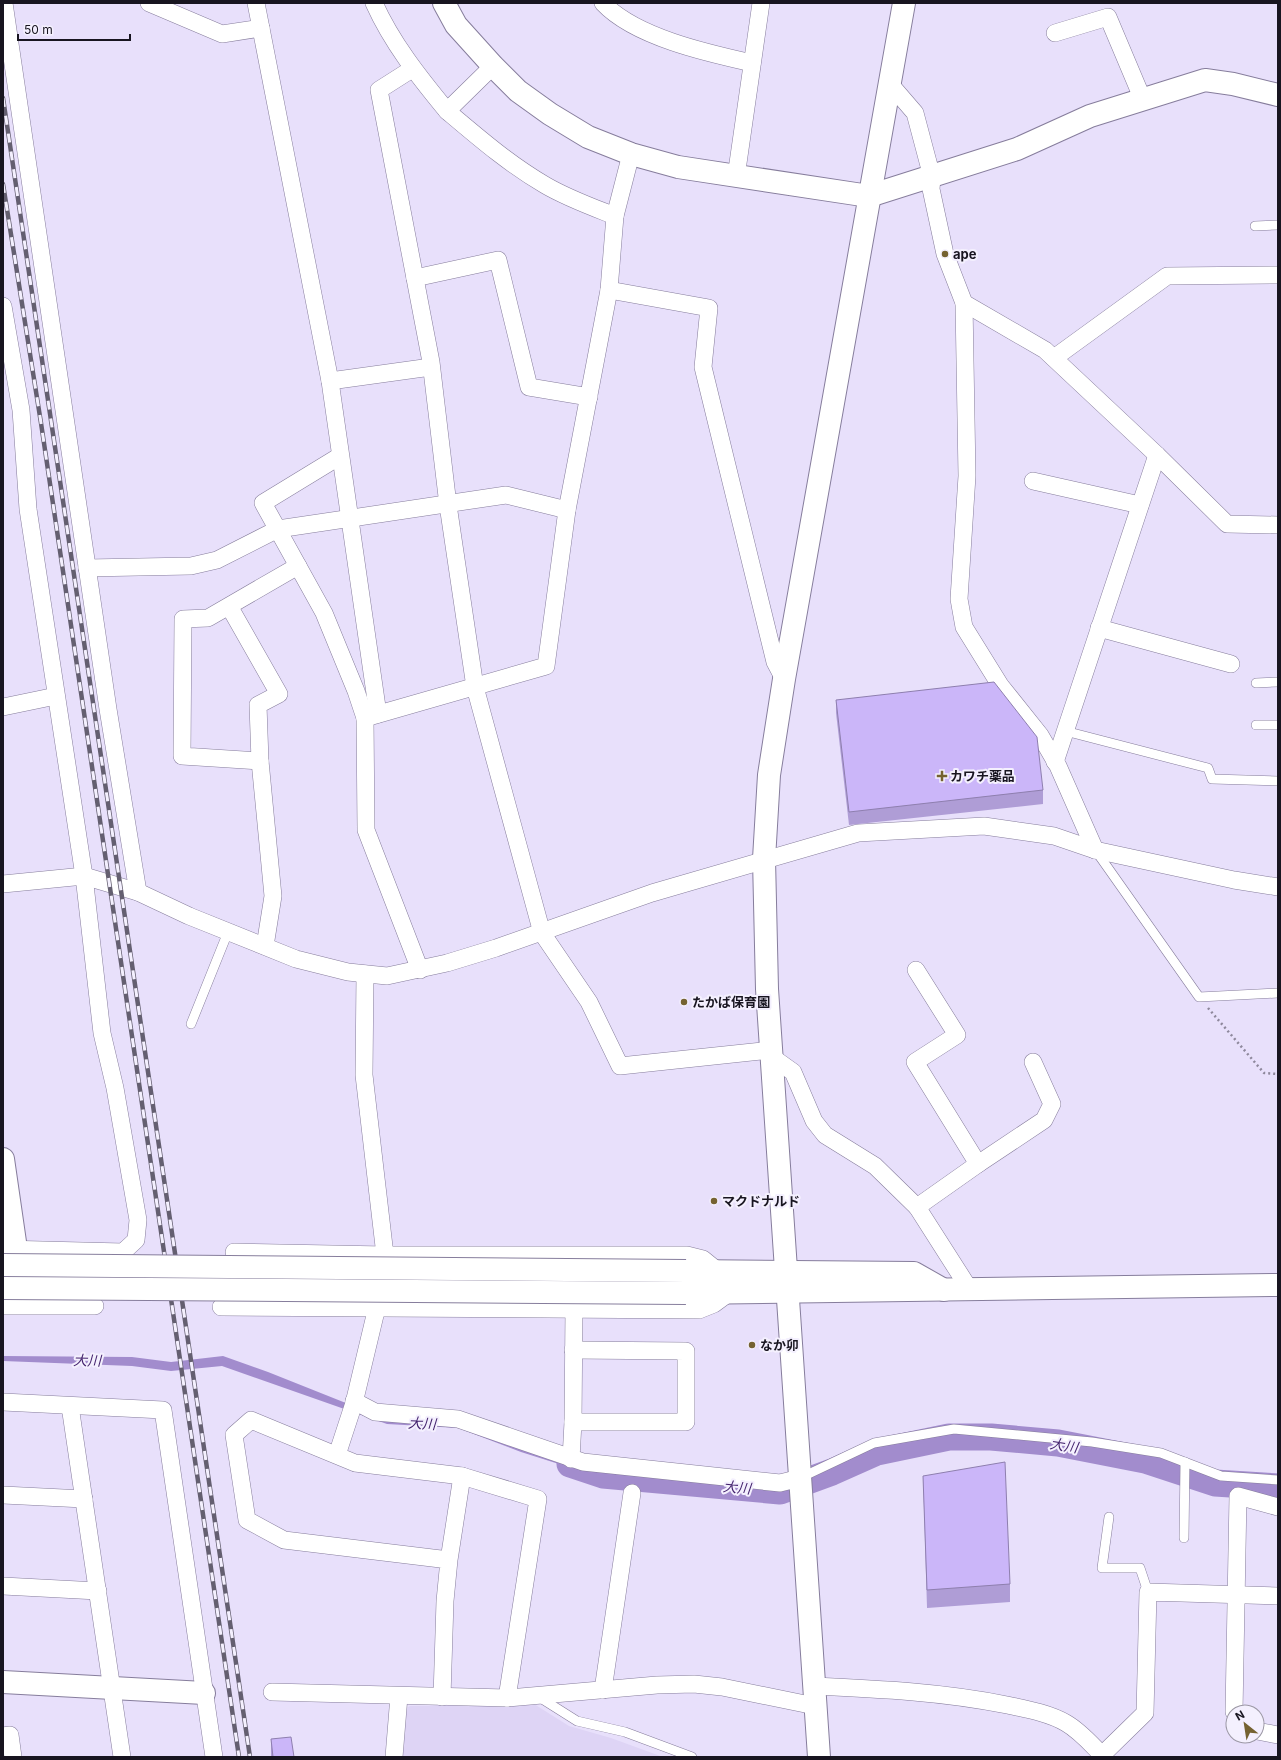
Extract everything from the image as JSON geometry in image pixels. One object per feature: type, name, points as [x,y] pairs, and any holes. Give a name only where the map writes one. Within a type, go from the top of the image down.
[{"type":"street","points":[[4,3],[87,568],[138,892]]},
{"type":"street","points":[[149,3],[222,34],[261,28]]},
{"type":"street","points":[[256,3],[330,381],[349,519],[371,716],[366,830],[420,970]]},
{"type":"street","points":[[374,3],[384,25],[412,69],[447,111],[499,155],[546,186],[582,204],[615,216]]},
{"type":"street","points":[[444,3],[456,25],[518,91],[550,114],[588,137],[631,154],[678,167],[869,196],[1017,149],[1090,116],[1205,80],[1233,84],[1278,95]]},
{"type":"street","points":[[604,3],[609,9],[639,28],[705,52],[752,63]]},
{"type":"street","points":[[736,177],[761,3]]},
{"type":"street","points":[[819,1757],[767,989],[764,860],[769,775],[784,679],[904,3]]},
{"type":"street","points":[[1054,34],[1108,17],[1143,100]]},
{"type":"street","points":[[447,111],[493,66]]},
{"type":"street","points":[[412,69],[379,90],[431,367],[448,505],[475,687],[542,933],[589,1002],[620,1066],[772,1054],[793,1072],[814,1121],[825,1135],[875,1166],[917,1207],[970,1290]]},
{"type":"street","points":[[890,84],[915,113],[932,177],[931,189],[945,254],[964,303],[967,476],[959,599],[964,627],[1000,685],[1040,735],[1055,762],[1095,850]]},
{"type":"street","points":[[371,716],[546,666],[567,510],[609,290],[615,216],[631,154]]},
{"type":"street","points":[[415,278],[498,260],[529,387],[589,397]]},
{"type":"street","points":[[1054,358],[1167,276],[1278,275]]},
{"type":"street","points":[[609,290],[709,308],[703,367],[775,662],[784,679]]},
{"type":"street","points":[[964,303],[1045,350],[1157,454],[1227,524],[1278,524]]},
{"type":"street","points":[[3,306],[4,324],[21,410],[28,509],[84,876],[102,1033],[115,1088],[138,1220],[136,1240],[123,1252],[7,1255]]},
{"type":"street","points":[[330,381],[431,367]]},
{"type":"street","points":[[1055,762],[1157,454]]},
{"type":"street","points":[[340,456],[263,503],[324,613],[356,691],[371,716]]},
{"type":"street","points":[[1033,481],[1140,505]]},
{"type":"street","points":[[87,568],[191,566],[217,560],[278,529],[448,505],[506,495],[567,510]]},
{"type":"street","points":[[260,761],[182,756],[183,619],[208,618],[298,566]]},
{"type":"street","points":[[229,606],[279,694],[258,706],[260,761],[273,896],[265,946]]},
{"type":"street","points":[[1100,628],[1231,664]]},
{"type":"street","points":[[3,707],[56,696]]},
{"type":"street","points":[[3,884],[84,876],[138,892],[228,932],[296,959],[348,972],[387,976],[420,970],[482,952],[542,933],[652,893],[858,833],[984,826],[1054,836],[1095,850],[1234,880],[1278,887]]},
{"type":"street","points":[[916,970],[957,1035],[915,1062],[978,1164]]},
{"type":"street","points":[[365,974],[364,1075],[385,1254]]},
{"type":"street","points":[[917,1207],[1044,1120],[1052,1104],[1033,1062]]},
{"type":"street","points":[[3,1159],[7,1255]]},
{"type":"street","points":[[234,1252],[687,1255],[704,1259],[719,1272]]},
{"type":"street","points":[[7,1255],[719,1272],[787,1282]]},
{"type":"street","points":[[3,1288],[730,1293],[787,1282],[914,1273],[945,1290],[1278,1285]]},
{"type":"street","points":[[221,1307],[698,1310],[714,1304],[730,1293]]},
{"type":"street","points":[[3,1306],[95,1306]]},
{"type":"street","points":[[337,1455],[353,1405],[377,1307]]},
{"type":"street","points":[[571,1459],[573,1422],[574,1309]]},
{"type":"street","points":[[573,1350],[686,1351],[686,1422],[573,1422]]},
{"type":"street","points":[[3,1402],[163,1410],[214,1757]]},
{"type":"street","points":[[353,1405],[375,1412],[458,1419],[583,1462],[780,1483],[800,1478]]},
{"type":"street","points":[[70,1406],[122,1757]]},
{"type":"street","points":[[449,1560],[284,1540],[247,1520],[234,1435],[251,1420],[355,1463],[462,1476],[538,1499],[507,1698]]},
{"type":"street","points":[[442,1697],[445,1601],[449,1560],[462,1476]]},
{"type":"street","points":[[602,1690],[632,1493]]},
{"type":"street","points":[[3,1495],[84,1499]]},
{"type":"street","points":[[1234,1704],[1238,1496],[1278,1507]]},
{"type":"street","points":[[3,1586],[98,1591]]},
{"type":"street","points":[[272,1692],[507,1698],[694,1684],[814,1696],[909,1690],[970,1698],[1033,1711],[1065,1722],[1086,1738],[1103,1756],[1145,1713],[1148,1592],[1278,1596]]},
{"type":"street","points":[[3,1682],[204,1693]]},
{"type":"street","points":[[394,1757],[399,1696]]},
{"type":"street","points":[[1265,1733],[1278,1735]]},
{"type":"street","points":[[3,1736],[10,1735],[13,1757]]},
{"type":"lane","points":[[1255,226],[1278,225]]},
{"type":"lane","points":[[1256,683],[1278,682]]},
{"type":"lane","points":[[1256,725],[1278,725]]},
{"type":"lane","points":[[1065,731],[1208,768],[1212,779],[1278,781]]},
{"type":"lane","points":[[1095,850],[1199,997],[1278,993]]},
{"type":"lane","points":[[191,1024],[228,932]]},
{"type":"lane","points":[[800,1478],[874,1443],[954,1428],[1092,1442],[1161,1453],[1221,1476],[1278,1480]]},
{"type":"lane","points":[[1184,1538],[1185,1462]]},
{"type":"lane","points":[[1109,1516],[1102,1568],[1140,1568],[1148,1592]]},
{"type":"lane","points":[[538,1696],[577,1721],[625,1732],[692,1757]]},
{"type":"path","points":[[1199,997],[1264,1073],[1278,1074]]},
{"type":"shaded area","points":[[534,1704],[569,1726],[611,1738],[663,1757],[399,1757],[402,1710],[410,1706]]},
{"type":"water","points":[[3,1356],[132,1357],[171,1362],[223,1356],[268,1372],[381,1417],[458,1423],[605,1473],[603,1478],[521,1452],[458,1428],[387,1424],[222,1366],[171,1371],[132,1366],[3,1361]]},
{"type":"building","name":"カワチ薬品","points":[[994,682],[1037,737],[1043,790],[849,812],[836,700]]},
{"type":"building","points":[[1005,1462],[1010,1584],[927,1590],[923,1476]]},
{"type":"building","points":[[291,1737],[294,1757],[273,1757],[271,1739]]},
{"type":"waterway","name":"大川","points":[[570,1464],[603,1475],[780,1491],[832,1472],[877,1452],[949,1437],[991,1437],[1058,1443],[1145,1460],[1215,1483],[1278,1487]]},
{"type":"railway","points":[[3,98],[250,1757]]},
{"type":"railway","points":[[3,184],[41,423],[239,1757]]},
{"type":"place","name":"ape","points":[[945,254]]},
{"type":"place","name":"カワチ薬品","points":[[942,776]]},
{"type":"place","name":"たかば保育園","points":[[684,1002]]},
{"type":"place","name":"マクドナルド","points":[[714,1201]]},
{"type":"place","name":"なか卯","points":[[752,1345]]}]
